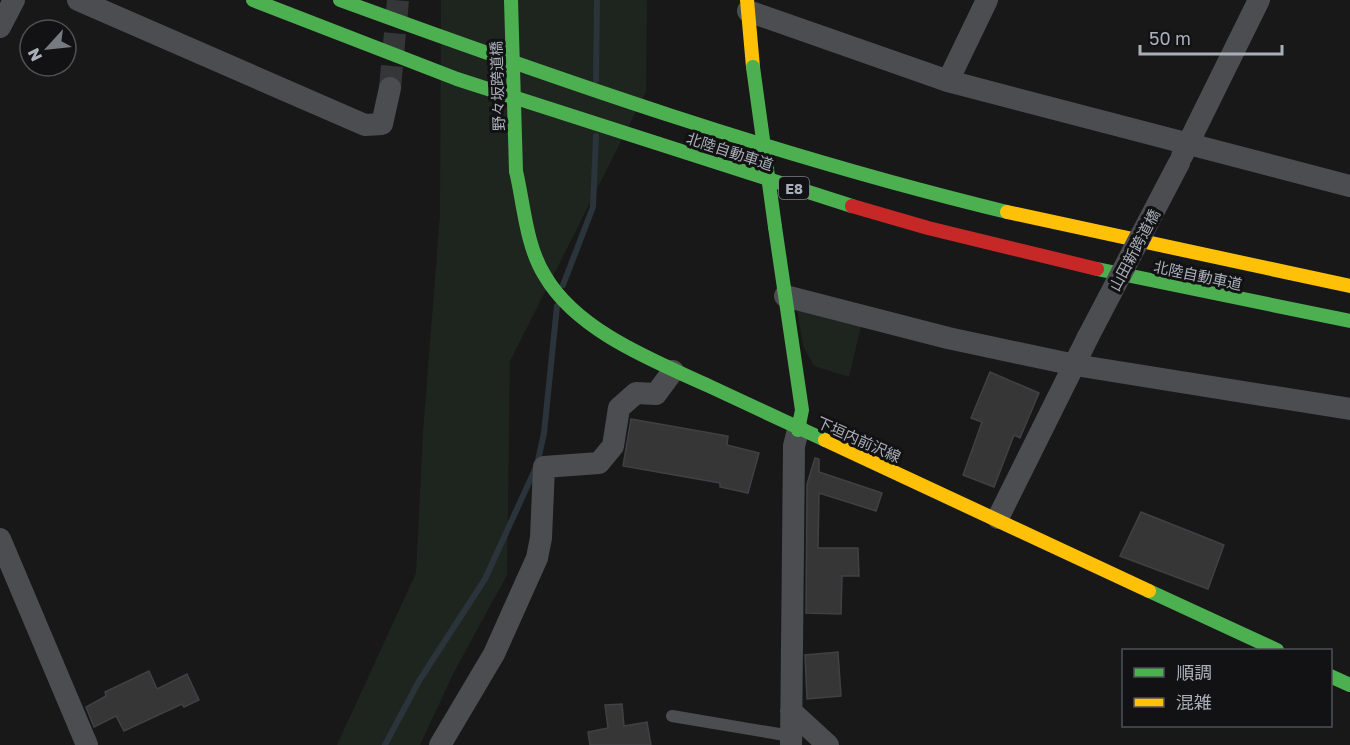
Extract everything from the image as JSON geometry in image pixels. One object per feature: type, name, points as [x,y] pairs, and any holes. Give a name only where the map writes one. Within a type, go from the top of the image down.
[{"type":"main road","name":"北陸自動車道","points":[[253,0],[457,79],[598,126],[917,225],[1090,268],[1350,321]]},
{"type":"main road","name":"北陸自動車道","points":[[340,0],[617,99],[780,150],[942,195],[1102,234],[1350,285]]},
{"type":"main road","name":"野々坂跨道橋","points":[[510,0],[516,171]]},
{"type":"main road","points":[[748,6],[753,67],[802,410],[798,430]]},
{"type":"main road","name":"下垣内前沢線","points":[[516,171],[532,241],[545,277],[588,322],[628,349],[798,430],[998,519],[1273,649]]},
{"type":"main road","points":[[1332,677],[1350,685]]},
{"type":"street","points":[[0,27],[14,0]]},
{"type":"street","points":[[78,0],[365,125],[382,124],[390,88]]},
{"type":"street","points":[[948,81],[987,0]]},
{"type":"street","name":"山田新跨道橋","points":[[998,519],[1259,0]]},
{"type":"street","points":[[748,6],[948,81],[1183,154],[1350,186]]},
{"type":"street","points":[[785,296],[948,338],[1075,365],[1350,409]]},
{"type":"street","points":[[440,745],[494,654],[537,558],[541,538],[544,467],[599,463],[612,446],[619,408],[636,393],[657,394],[673,371]]},
{"type":"street","points":[[791,741],[794,446],[798,430]]},
{"type":"street","points":[[0,539],[87,745]]},
{"type":"street","points":[[791,711],[828,745]]},
{"type":"lane","points":[[672,716],[791,741]]},
{"type":"shaded area","points":[[441,0],[647,0],[646,92],[510,361],[507,575],[453,674],[420,745],[337,745],[416,573],[423,433],[440,214]]},
{"type":"shaded area","points":[[797,308],[861,326],[849,377],[814,366],[803,346]]},
{"type":"building","points":[[990,372],[1039,393],[1020,438],[1014,435],[994,487],[963,475],[982,422],[971,418]]},
{"type":"building","points":[[631,419],[728,436],[727,445],[759,453],[748,493],[720,487],[720,483],[623,466]]},
{"type":"building","points":[[815,458],[819,459],[819,472],[882,493],[876,511],[819,493],[818,548],[858,548],[859,576],[842,576],[841,614],[806,613],[807,484]]},
{"type":"building","points":[[1141,512],[1224,545],[1208,589],[1120,556]]},
{"type":"building","points":[[838,652],[841,696],[807,699],[805,655]]},
{"type":"building","points":[[149,671],[157,689],[187,674],[199,700],[184,707],[182,704],[124,731],[116,716],[94,727],[86,707],[106,696],[105,692]]},
{"type":"building","points":[[622,704],[624,726],[647,722],[651,745],[590,745],[588,732],[608,728],[605,705]]},
{"type":"waterway","points":[[596,80],[597,0]]},
{"type":"waterway","points":[[563,285],[593,207],[596,136]]},
{"type":"waterway","points":[[385,745],[419,681],[485,579],[537,465],[544,433],[557,306]]},
{"type":"tunnel","points":[[390,88],[398,0]]},
{"type":"traffic: fast","points":[[253,0],[457,79],[852,206]]},
{"type":"traffic: fast","points":[[340,0],[587,88],[754,142],[837,167],[1007,212]]},
{"type":"traffic: fast","points":[[511,0],[516,171]]},
{"type":"traffic: fast","points":[[753,67],[775,227]]},
{"type":"traffic: fast","points":[[516,171],[526,225],[539,264],[559,295],[576,313],[641,355],[825,440]]},
{"type":"traffic: fast","points":[[775,227],[802,410],[798,430]]},
{"type":"traffic: fast","points":[[1097,269],[1350,321]]},
{"type":"traffic: fast","points":[[1149,591],[1275,649]]},
{"type":"traffic: fast","points":[[1332,677],[1350,685]]},
{"type":"traffic: slow","points":[[747,0],[753,67]]},
{"type":"traffic: slow","points":[[1007,212],[1350,286]]},
{"type":"traffic: slow","points":[[825,440],[1149,591]]},
{"type":"traffic: jam","points":[[852,206],[928,228],[1097,269]]}]
